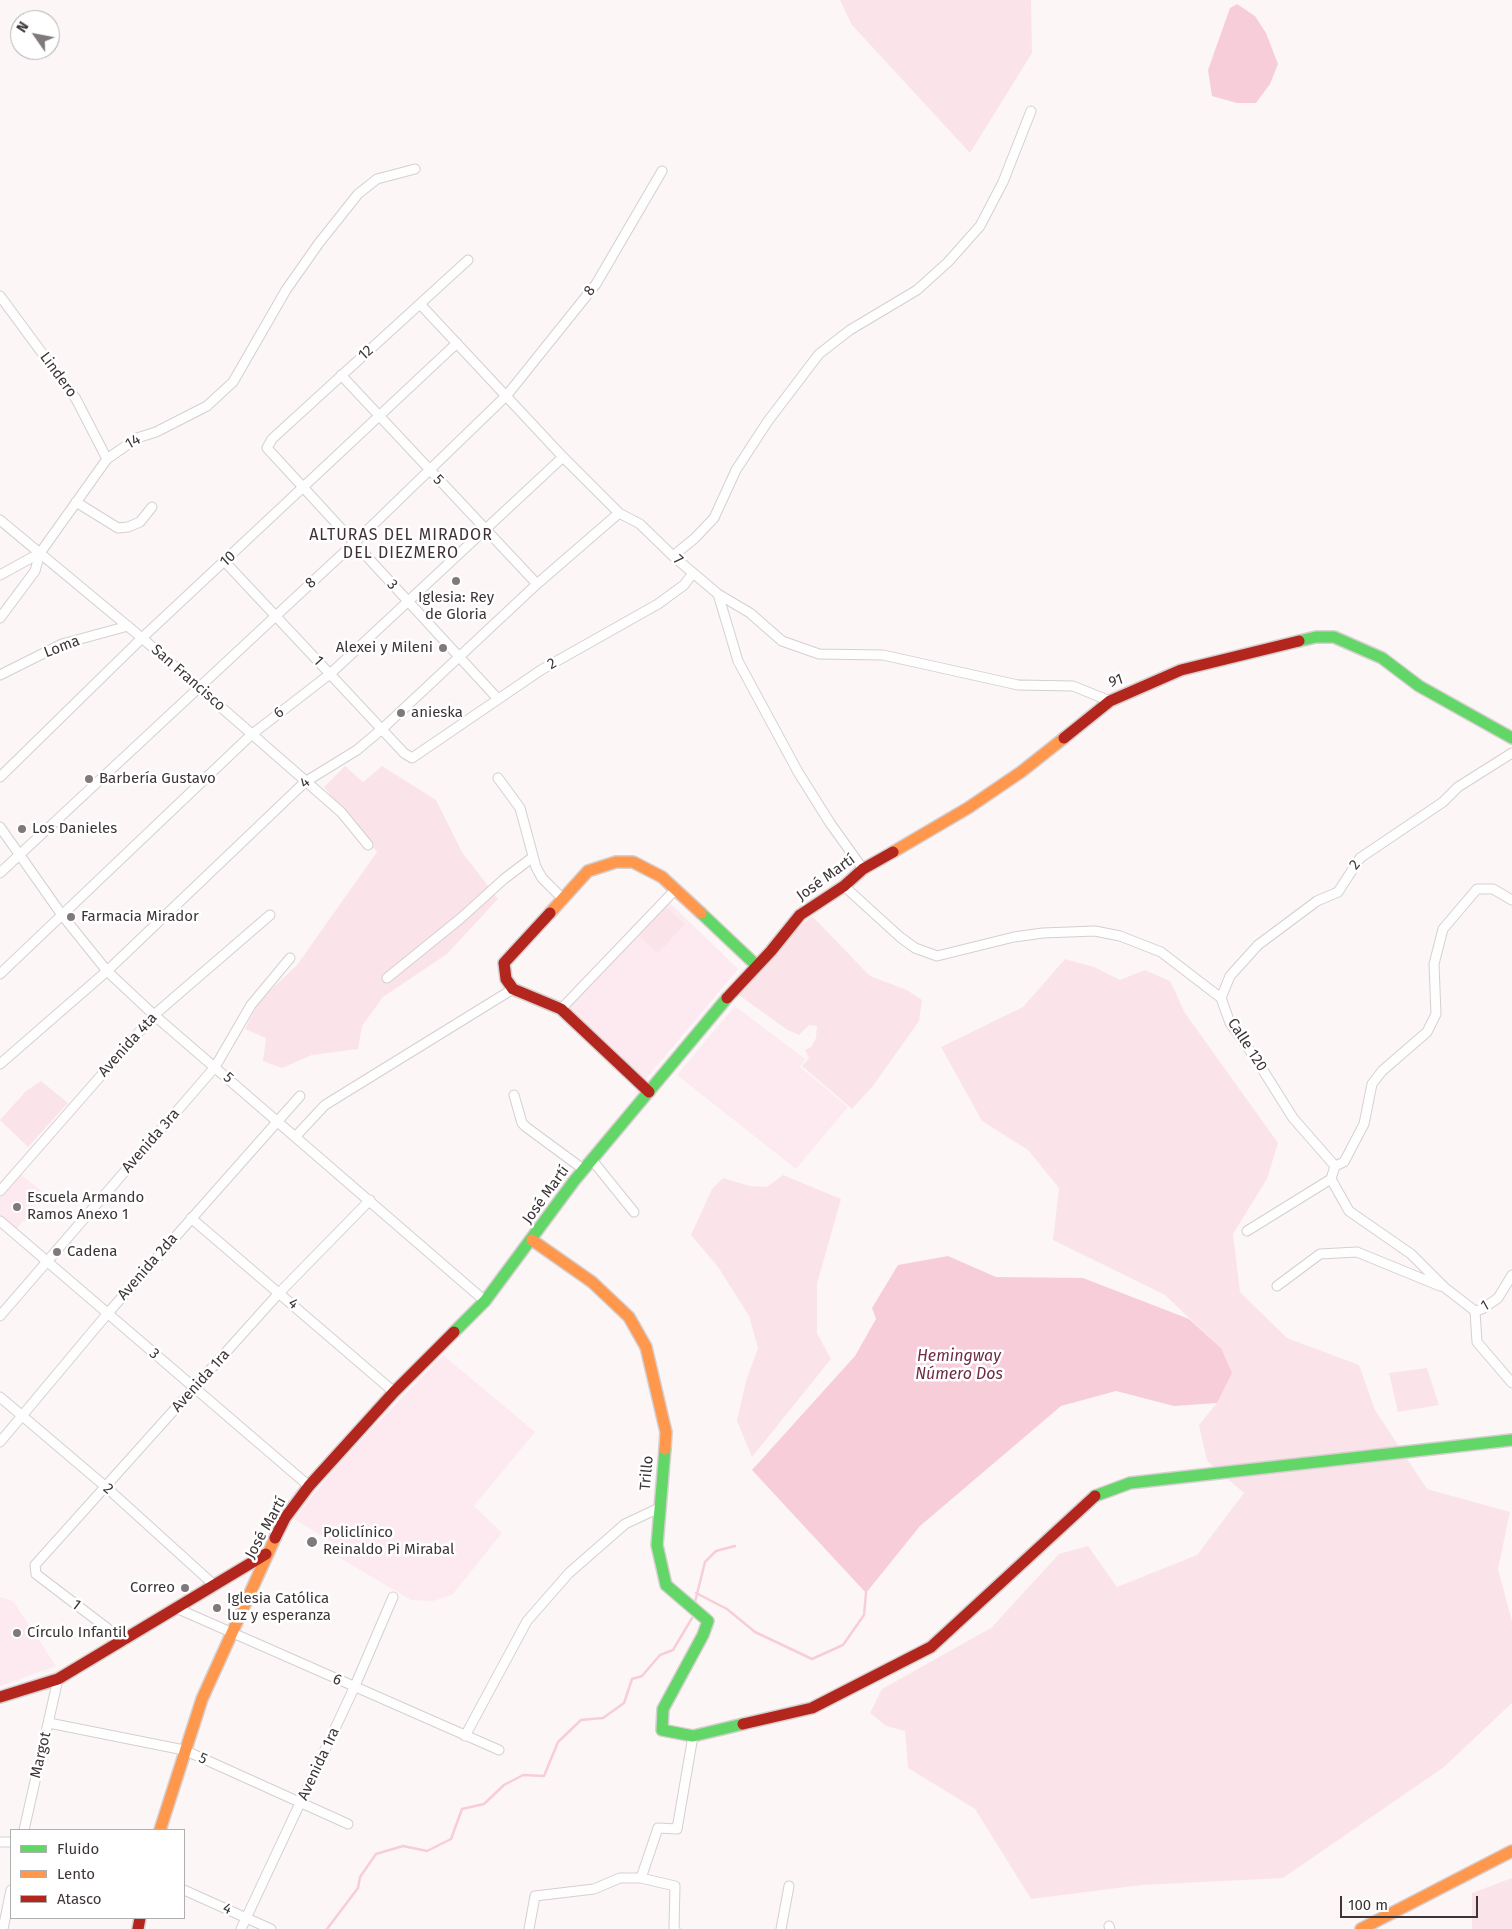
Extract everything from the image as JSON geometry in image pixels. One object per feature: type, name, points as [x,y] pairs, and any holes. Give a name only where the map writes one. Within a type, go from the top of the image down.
[{"type":"street","points":[[673,556],[695,538],[714,518],[736,470],[768,421],[819,354],[850,330],[917,290],[948,262],[980,226],[1003,182],[1031,111]]},
{"type":"street","name":"14","points":[[0,618],[35,571],[40,552],[106,459],[137,438],[156,432],[207,406],[233,382],[286,290],[319,243],[358,194],[377,179],[415,169]]},
{"type":"street","name":"8","points":[[0,873],[353,544],[507,395],[596,284],[662,171]]},
{"type":"street","name":"12","points":[[267,448],[272,439],[468,260]]},
{"type":"street","name":"Lindero","points":[[0,296],[76,399],[106,459]]},
{"type":"street","name":"7","points":[[420,304],[563,457],[619,513],[640,524],[673,556],[718,594]]},
{"type":"street","name":"10","points":[[0,777],[142,638],[457,343]]},
{"type":"street","name":"5","points":[[340,376],[380,416],[537,584]]},
{"type":"street","name":"3","points":[[267,448],[353,544],[498,699]]},
{"type":"street","name":"6","points":[[0,974],[251,735],[330,674],[563,457]]},
{"type":"street","points":[[76,502],[118,528],[128,527],[140,522],[152,507]]},
{"type":"street","name":"4","points":[[0,1064],[107,971],[305,782],[356,750],[382,729],[537,584],[619,513]]},
{"type":"street","name":"San Francisco","points":[[0,520],[128,626],[341,812],[368,845]]},
{"type":"street","points":[[0,575],[40,552]]},
{"type":"street","name":"1","points":[[225,562],[404,753],[412,758]]},
{"type":"street","name":"2","points":[[412,758],[541,670],[658,604],[684,585],[693,573]]},
{"type":"street","points":[[718,594],[738,661],[798,772],[830,823],[863,869]]},
{"type":"street","name":"91","points":[[718,594],[750,613],[782,641],[819,654],[883,655],[1018,685],[1073,686],[1110,701],[1181,670],[1316,637],[1334,637],[1382,658],[1419,686],[1512,738]]},
{"type":"street","name":"Loma","points":[[0,675],[62,644],[128,626]]},
{"type":"street","name":"José Martí","points":[[160,1829],[184,1750],[202,1699],[266,1554],[285,1518],[309,1486],[394,1392],[485,1302],[583,1169],[756,965],[772,951],[800,915],[844,886],[863,869],[968,808],[1021,772],[1110,701]]},
{"type":"street","name":"2","points":[[1221,998],[1230,976],[1258,945],[1318,901],[1338,892],[1360,858],[1443,802],[1458,787],[1512,753]]},
{"type":"street","points":[[498,778],[520,808],[533,857],[542,878],[563,899]]},
{"type":"street","name":"5","points":[[0,827],[62,915],[107,971],[154,1015],[370,1200],[485,1302]]},
{"type":"street","points":[[388,978],[461,918],[504,878],[533,857]]},
{"type":"street","points":[[649,1092],[560,1009],[513,989],[506,979],[504,963],[588,872],[616,862],[633,862],[662,877],[756,965]]},
{"type":"street","points":[[844,886],[900,937],[915,948],[937,956],[1014,937],[1044,933],[1095,931],[1120,936],[1160,952],[1221,998]]},
{"type":"street","points":[[1246,1231],[1331,1179],[1335,1166],[1344,1162],[1348,1157],[1364,1124],[1372,1084],[1382,1071],[1427,1032],[1436,1014],[1434,964],[1443,929],[1477,889],[1493,889],[1512,900]]},
{"type":"street","points":[[560,1009],[675,890]]},
{"type":"street","name":"Avenida 4ta","points":[[0,1191],[154,1015],[270,915]]},
{"type":"street","name":"Avenida 3ra","points":[[0,1316],[215,1067],[251,1005],[290,958]]},
{"type":"street","points":[[295,1137],[326,1105],[513,989]]},
{"type":"street","name":"Calle 120","points":[[1221,998],[1230,1023],[1256,1059],[1293,1118],[1335,1166]]},
{"type":"street","points":[[514,1094],[522,1123],[526,1128],[583,1169]]},
{"type":"street","name":"Avenida 2da","points":[[0,1442],[191,1218],[300,1096]]},
{"type":"street","points":[[592,1160],[634,1212]]},
{"type":"street","points":[[1331,1179],[1349,1211],[1411,1254],[1444,1288],[1475,1311],[1477,1342],[1512,1383]]},
{"type":"street","name":"Avenida 1ra","points":[[35,1565],[280,1293],[370,1200]]},
{"type":"street","name":"4","points":[[191,1218],[394,1392]]},
{"type":"street","name":"3","points":[[0,1221],[309,1486]]},
{"type":"street","name":"Trillo","points":[[532,1240],[592,1282],[629,1317],[646,1348],[666,1432],[657,1545],[666,1585],[708,1621],[704,1635],[662,1709],[662,1730],[693,1736]]},
{"type":"street","points":[[1277,1286],[1320,1254],[1357,1252],[1444,1288]]},
{"type":"street","name":"1","points":[[1475,1311],[1482,1309],[1498,1298],[1511,1282]]},
{"type":"street","name":"2","points":[[0,1397],[106,1488],[213,1584]]},
{"type":"street","points":[[640,1878],[658,1828],[677,1829],[693,1736],[812,1708],[931,1647],[963,1620],[1090,1499],[1130,1482],[1512,1440]]},
{"type":"street","points":[[465,1736],[527,1621],[569,1573],[625,1524],[659,1508]]},
{"type":"street","points":[[0,1697],[58,1679],[124,1641],[213,1584],[266,1554]]},
{"type":"street","name":"1","points":[[35,1565],[36,1574],[124,1641]]},
{"type":"street","name":"Avenida 1ra","points":[[241,1929],[354,1688],[393,1597]]},
{"type":"street","name":"6","points":[[176,1608],[354,1688],[499,1750]]},
{"type":"street","name":"Margot","points":[[24,1829],[58,1679]]},
{"type":"street","name":"5","points":[[48,1723],[184,1750],[348,1824]]},
{"type":"street","points":[[1360,1929],[1512,1851]]},
{"type":"street","points":[[529,1929],[535,1896],[594,1889],[620,1878],[640,1878],[675,1886],[674,1927],[676,1929]]},
{"type":"street","points":[[781,1929],[788,1886]]},
{"type":"street","name":"4","points":[[185,1890],[271,1929]]},
{"type":"street","points":[[3,1929],[10,1895]]},
{"type":"shaded area","points":[[840,0],[1031,0],[1032,53],[970,153],[852,25]]},
{"type":"shaded area","points":[[345,766],[363,782],[382,766],[436,800],[462,852],[498,899],[447,954],[383,997],[362,1026],[358,1049],[312,1055],[282,1068],[263,1061],[266,1038],[245,1029],[259,1001],[297,965],[377,852],[324,787]]},
{"type":"shaded area","points":[[667,900],[738,969],[644,1081],[565,1010]]},
{"type":"shaded area","points":[[666,907],[685,924],[658,953],[639,936]]},
{"type":"shaded area","points":[[812,916],[870,976],[907,990],[922,1000],[919,1021],[873,1086],[852,1109],[802,1066],[809,1058],[805,1050],[811,1047],[816,1038],[817,1026],[809,1025],[799,1035],[786,1029],[739,995],[739,991],[771,951]]},
{"type":"shaded area","points":[[1065,959],[1094,967],[1120,980],[1145,970],[1170,981],[1185,1013],[1278,1143],[1267,1179],[1233,1234],[1240,1292],[1287,1338],[1359,1365],[1375,1410],[1427,1489],[1510,1512],[1498,1569],[1512,1621],[1512,1703],[1444,1767],[1283,1878],[1142,1885],[1031,1899],[975,1809],[908,1768],[905,1731],[886,1726],[870,1713],[882,1689],[991,1628],[1059,1554],[1088,1546],[1117,1587],[1197,1555],[1244,1493],[1207,1461],[1199,1425],[1217,1403],[1221,1348],[1165,1295],[1053,1240],[1059,1188],[1028,1150],[982,1121],[941,1047],[1023,1007]]},
{"type":"shaded area","points":[[735,1006],[805,1059],[800,1067],[848,1107],[796,1169],[677,1075]]},
{"type":"shaded area","points":[[41,1081],[68,1103],[28,1147],[0,1120],[26,1091]]},
{"type":"shaded area","name":"Escuela Armando Ramos Anexo 1","points":[[20,1174],[45,1194],[16,1230],[0,1217],[0,1197]]},
{"type":"shaded area","points":[[783,1175],[841,1199],[817,1284],[817,1333],[831,1359],[752,1457],[737,1421],[746,1381],[758,1348],[749,1316],[718,1267],[691,1235],[712,1189],[723,1178],[750,1186],[767,1187]]},
{"type":"shaded area","points":[[443,1355],[535,1432],[474,1506],[502,1533],[452,1595],[433,1601],[411,1600],[338,1557],[340,1547],[294,1519],[338,1464]]},
{"type":"shaded area","points":[[1427,1368],[1439,1405],[1398,1412],[1389,1373]]},
{"type":"shaded area","name":"Círculo Infantil","points":[[0,1597],[13,1601],[56,1666],[0,1686]]},
{"type":"shaded area","points":[[1512,1878],[1512,1929],[1472,1929],[1472,1893]]},
{"type":"water","points":[[1237,4],[1255,16],[1266,33],[1278,64],[1270,84],[1256,103],[1237,103],[1212,96],[1208,70],[1230,8]]},
{"type":"water","name":"Hemingway Número Dos","points":[[948,1256],[996,1277],[1083,1278],[1189,1319],[1221,1348],[1232,1373],[1217,1403],[1174,1406],[1116,1391],[1061,1406],[920,1526],[866,1593],[752,1470],[855,1356],[876,1319],[872,1308],[898,1265]]},
{"type":"waterway","points":[[695,1602],[705,1562],[716,1551],[735,1546]]},
{"type":"waterway","points":[[696,1593],[727,1609],[755,1632],[812,1659],[843,1645],[864,1615],[866,1593]]},
{"type":"waterway","points":[[327,1929],[358,1888],[360,1877],[376,1854],[403,1846],[427,1851],[451,1839],[462,1809],[484,1804],[504,1785],[523,1775],[544,1776],[558,1742],[581,1720],[603,1718],[624,1703],[632,1679],[642,1676],[660,1655],[673,1650],[692,1618]]},
{"type":"traffic: fast","points":[[1299,641],[1316,637],[1334,637],[1382,658],[1419,686],[1512,738]]},
{"type":"traffic: fast","points":[[701,913],[756,965]]},
{"type":"traffic: fast","points":[[454,1332],[485,1301],[574,1181],[727,998]]},
{"type":"traffic: fast","points":[[1095,1496],[1130,1483],[1512,1440]]},
{"type":"traffic: fast","points":[[665,1449],[657,1545],[666,1585],[708,1621],[703,1635],[663,1709],[662,1730],[693,1736],[743,1724]]},
{"type":"traffic: slow","points":[[893,852],[968,808],[1021,772],[1064,738]]},
{"type":"traffic: slow","points":[[550,913],[588,871],[616,862],[633,862],[662,877],[701,913]]},
{"type":"traffic: slow","points":[[532,1240],[592,1282],[629,1317],[646,1347],[666,1432],[665,1449]]},
{"type":"traffic: slow","points":[[160,1829],[202,1699],[275,1538]]},
{"type":"traffic: slow","points":[[1361,1929],[1512,1851]]},
{"type":"traffic: jam","points":[[1064,738],[1110,701],[1181,670],[1299,641]]},
{"type":"traffic: jam","points":[[727,998],[771,951],[800,915],[844,886],[863,869],[893,852]]},
{"type":"traffic: jam","points":[[550,913],[504,963],[506,979],[513,989],[561,1009],[649,1092]]},
{"type":"traffic: jam","points":[[275,1538],[285,1518],[309,1486],[394,1392],[454,1332]]},
{"type":"traffic: jam","points":[[743,1724],[812,1708],[931,1647],[1095,1496]]},
{"type":"traffic: jam","points":[[0,1697],[58,1679],[266,1554]]},
{"type":"traffic: jam","points":[[138,1929],[140,1919]]},
{"type":"place","name":"Iglesia: Rey de Gloria","points":[[456,581]]},
{"type":"place","name":"Alexei y Mileni","points":[[443,648]]},
{"type":"place","name":"anieska","points":[[401,713]]},
{"type":"place","name":"Barbería Gustavo","points":[[89,779]]},
{"type":"place","name":"Los Danieles","points":[[22,829]]},
{"type":"place","name":"Farmacia Mirador","points":[[71,917]]},
{"type":"place","name":"Escuela Armando Ramos Anexo 1","points":[[17,1207]]},
{"type":"place","name":"Cadena","points":[[57,1252]]},
{"type":"place","name":"Policlínico Reinaldo Pi Mirabal","points":[[312,1542]]},
{"type":"place","name":"Correo","points":[[185,1588]]},
{"type":"place","name":"Iglesia Católica luz y esperanza","points":[[217,1608]]},
{"type":"place","name":"Círculo Infantil","points":[[17,1633]]},
{"type":"district","name":"ALTURAS DEL MIRADOR DEL DIEZMERO","points":[[401,545]]}]
